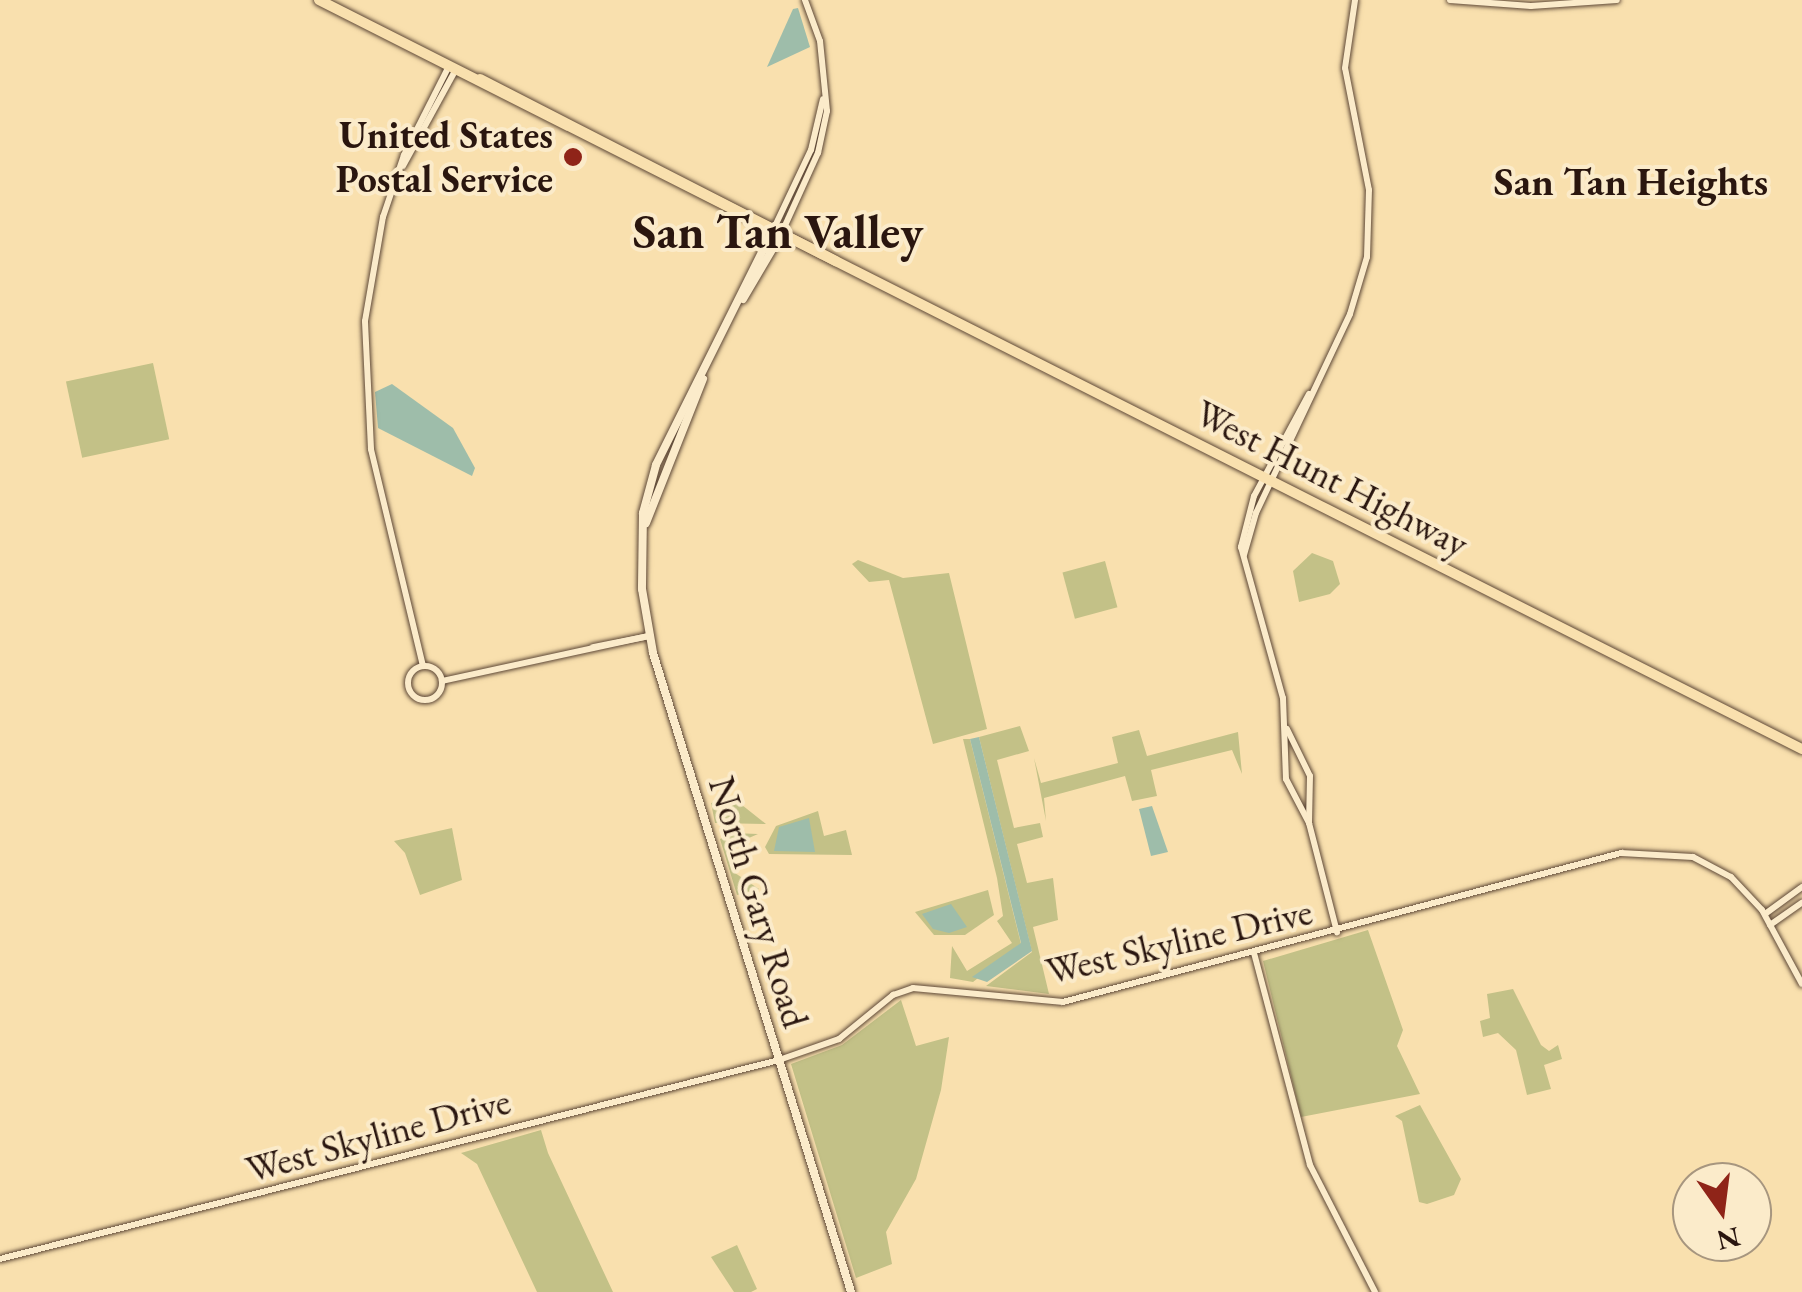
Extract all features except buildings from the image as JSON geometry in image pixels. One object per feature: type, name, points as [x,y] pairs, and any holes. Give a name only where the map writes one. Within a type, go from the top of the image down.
[{"type":"main road","name":"West Hunt Highway","points":[[318,0],[836,261],[1270,473],[1802,748]]},
{"type":"main road","name":"North Gary Road","points":[[778,231],[751,273],[743,299],[660,455],[646,523],[642,590],[649,636],[851,1292]]},
{"type":"main road","name":"North Gary Road","points":[[743,299],[754,288],[778,231]]},
{"type":"main road","points":[[751,273],[754,288]]},
{"type":"street","name":"North Gary Road","points":[[778,231],[822,141],[820,41],[804,0]]},
{"type":"street","points":[[1336,932],[1310,823],[1310,776],[1286,728],[1244,555],[1270,473],[1357,294],[1370,235],[1367,173],[1346,68],[1355,0]]},
{"type":"street","points":[[1450,0],[1531,6],[1616,0]]},
{"type":"street","points":[[442,681],[423,666],[375,472],[366,382],[370,273],[403,167],[453,68]]},
{"type":"street","points":[[423,666],[408,680],[416,698],[432,699],[442,681],[649,636]]},
{"type":"street","points":[[1286,728],[1286,779],[1310,823]]},
{"type":"street","name":"West Skyline Drive","points":[[0,1259],[778,1060],[836,1040],[893,996],[913,988],[942,986],[1047,1004],[1642,850],[1710,864],[1731,877],[1764,914],[1802,984]]},
{"type":"street","points":[[1764,914],[1802,887]]},
{"type":"street","points":[[1770,925],[1802,903]]},
{"type":"street","points":[[1254,953],[1310,1165],[1375,1292]]},
{"type":"shaded area","points":[[798,8],[810,47],[767,67],[793,9]]},
{"type":"shaded area","points":[[153,363],[169,439],[82,458],[66,382]]},
{"type":"shaded area","points":[[392,384],[453,428],[475,468],[472,476],[378,428],[375,392]]},
{"type":"shaded area","points":[[1312,553],[1333,561],[1340,584],[1330,594],[1299,602],[1293,571]]},
{"type":"shaded area","points":[[858,560],[903,578],[949,573],[987,729],[933,744],[889,580],[869,582],[852,564]]},
{"type":"shaded area","points":[[1105,561],[1117,607],[1075,619],[1062,572]]},
{"type":"shaded area","points":[[1020,726],[1029,751],[997,760],[1014,828],[1040,823],[1043,837],[1017,844],[1027,883],[1053,878],[1058,920],[1033,927],[1049,994],[986,986],[1032,952],[979,737]]},
{"type":"shaded area","points":[[1139,730],[1147,756],[1238,732],[1242,774],[1232,750],[1151,770],[1157,796],[1132,801],[1125,776],[1044,798],[1046,821],[1034,758],[1041,783],[1118,763],[1112,737]]},
{"type":"shaded area","points":[[979,737],[1032,951],[987,982],[972,977],[1021,943],[970,739]]},
{"type":"shaded area","points":[[963,739],[970,739],[1021,944],[973,982],[950,978],[952,946],[967,971],[1012,943],[997,921],[1003,916],[997,878]]},
{"type":"shaded area","points":[[740,796],[742,805],[766,824],[715,823],[711,803]]},
{"type":"shaded area","points":[[1152,806],[1168,852],[1151,856],[1139,809]]},
{"type":"shaded area","points":[[818,811],[824,836],[846,830],[852,855],[769,854],[765,847],[776,826]]},
{"type":"shaded area","points":[[809,818],[815,852],[774,851],[779,827]]},
{"type":"shaded area","points":[[452,828],[462,880],[420,895],[405,853],[394,841]]},
{"type":"shaded area","points":[[732,833],[758,834],[728,847],[735,873],[759,889],[737,895],[720,839]]},
{"type":"shaded area","points":[[988,890],[994,915],[965,935],[934,935],[915,912]]},
{"type":"shaded area","points":[[951,904],[967,927],[949,933],[933,929],[922,914]]},
{"type":"shaded area","points":[[1368,930],[1403,1030],[1397,1046],[1420,1094],[1301,1117],[1263,961]]},
{"type":"shaded area","points":[[1513,989],[1541,1045],[1549,1051],[1558,1045],[1562,1059],[1544,1065],[1551,1089],[1527,1095],[1516,1050],[1498,1033],[1483,1037],[1480,1021],[1490,1018],[1487,994]]},
{"type":"shaded area","points":[[901,1000],[916,1046],[949,1037],[941,1090],[916,1179],[886,1232],[892,1264],[856,1278],[791,1064],[842,1045]]},
{"type":"shaded area","points":[[1420,1105],[1461,1179],[1454,1195],[1427,1204],[1419,1202],[1402,1121],[1395,1116]]},
{"type":"shaded area","points":[[541,1130],[613,1292],[537,1292],[477,1164],[461,1153]]},
{"type":"shaded area","points":[[737,1245],[757,1289],[751,1292],[734,1292],[711,1257]]},
{"type":"place","name":"United States Postal Service","points":[[573,157]]},
{"type":"district","name":"San Tan Heights","points":[[1631,181]]},
{"type":"district","name":"San Tan Valley","points":[[778,232]]}]
